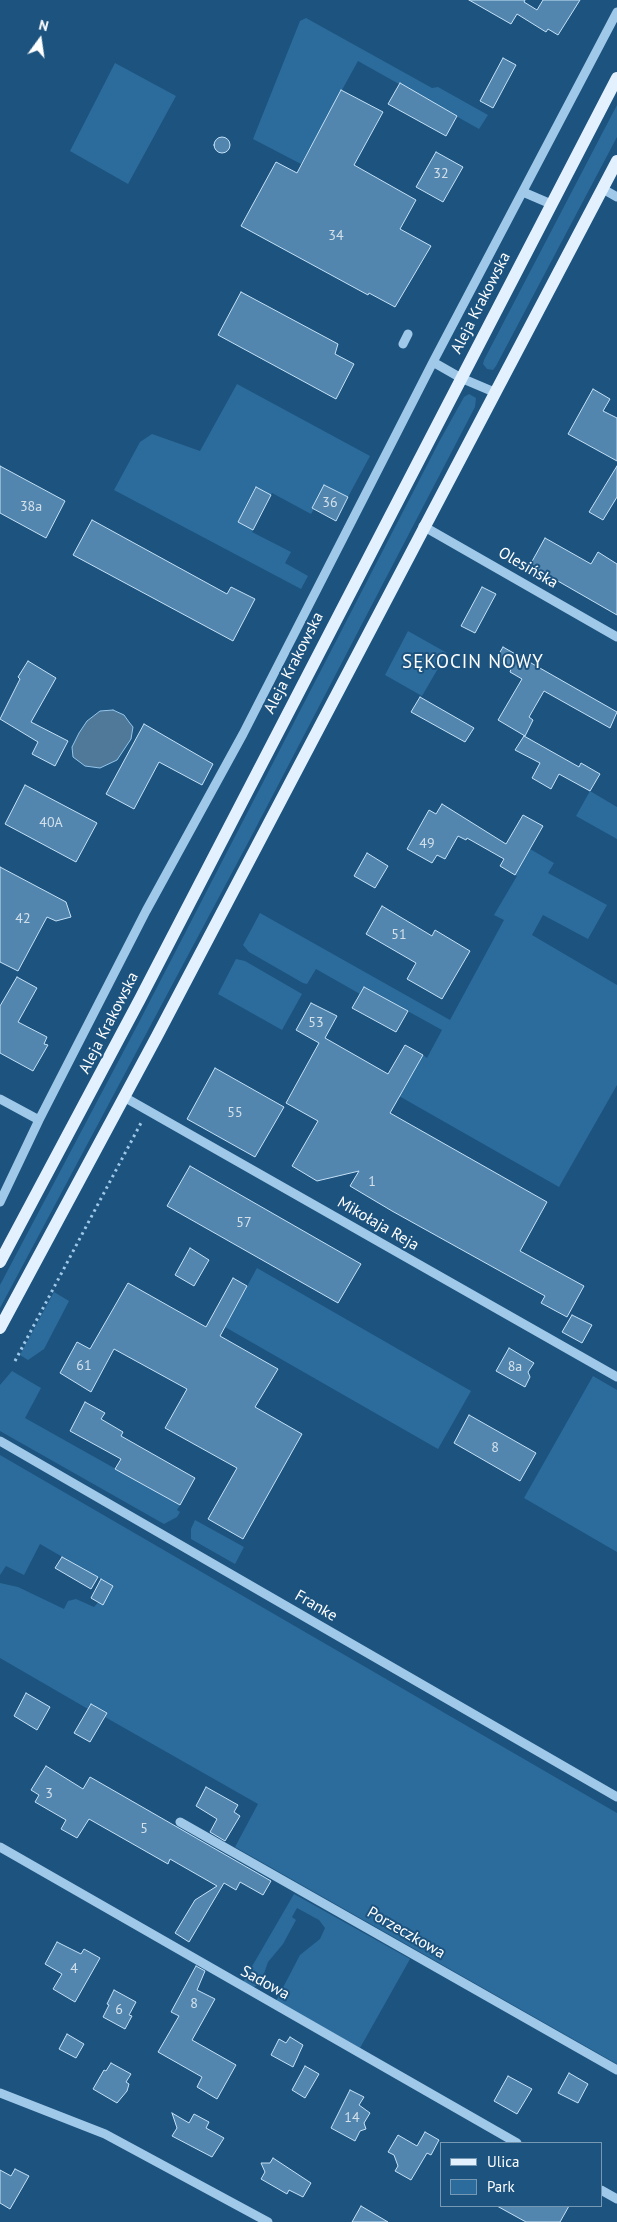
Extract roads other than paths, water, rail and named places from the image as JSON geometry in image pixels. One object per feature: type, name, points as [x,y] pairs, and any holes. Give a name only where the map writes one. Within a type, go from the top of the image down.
[{"type":"main road","name":"Aleja Krakowska","points":[[0,1262],[135,1008],[617,78]]},
{"type":"main road","points":[[0,1328],[124,1097],[423,526],[617,161]]},
{"type":"street","points":[[0,1202],[39,1120],[146,911],[243,734],[433,362],[617,12]]},
{"type":"street","points":[[603,189],[617,197]]},
{"type":"street","points":[[524,192],[551,204]]},
{"type":"street","points":[[403,344],[408,334]]},
{"type":"street","points":[[433,362],[461,378],[494,392]]},
{"type":"street","name":"Olesińska","points":[[423,526],[617,637]]},
{"type":"street","name":"Mikołaja Reja","points":[[124,1097],[617,1377]]},
{"type":"street","points":[[0,1099],[39,1120]]},
{"type":"street","name":"Franke","points":[[0,1441],[617,1797]]},
{"type":"street","name":"Porzeczkowa","points":[[180,1822],[617,2070]]},
{"type":"street","name":"Sadowa","points":[[0,1847],[515,2142]]},
{"type":"street","points":[[0,2093],[105,2134],[268,2222]]},
{"type":"street","points":[[602,2191],[617,2199]]},
{"type":"district","name":"SĘKOCIN NOWY","points":[[473,663]]}]
